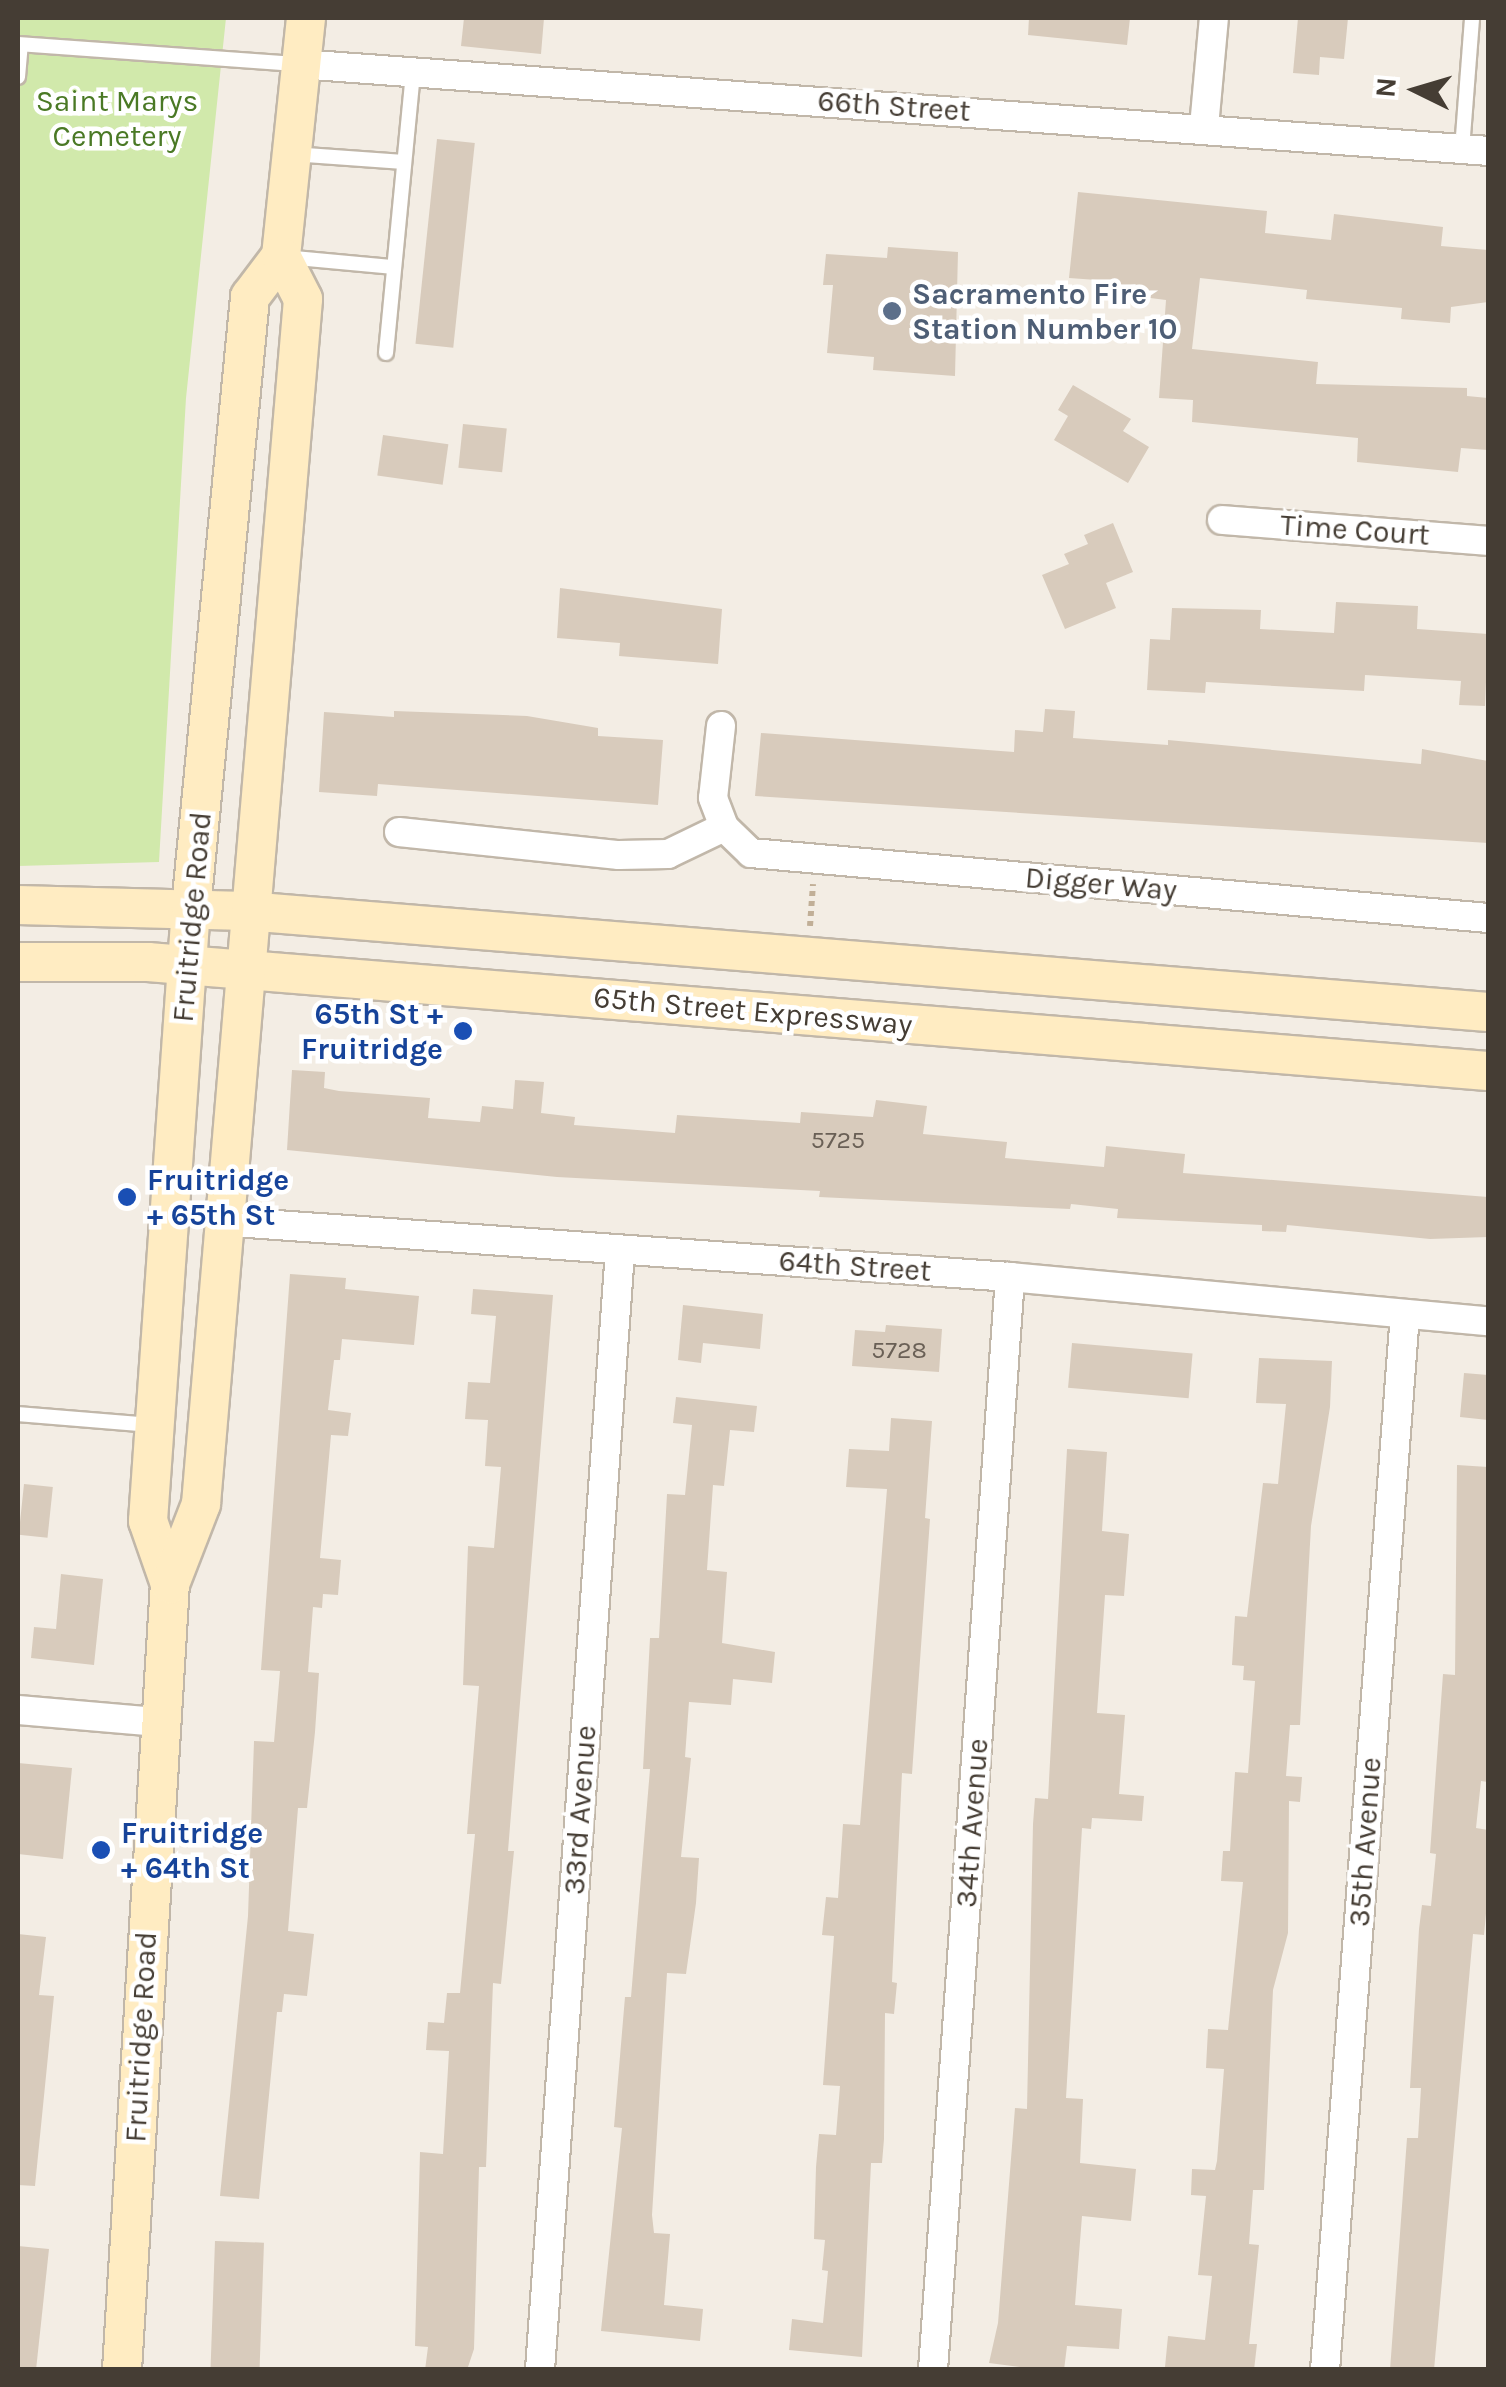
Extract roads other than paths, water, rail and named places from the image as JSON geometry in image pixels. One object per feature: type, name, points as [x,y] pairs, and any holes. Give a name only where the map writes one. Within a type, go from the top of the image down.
[{"type":"main road","points":[[281,256],[306,18]]},
{"type":"main road","name":"Fruitridge Road","points":[[122,2370],[170,1584],[200,1504],[246,911],[303,299],[281,256],[250,297],[191,908],[148,1520],[170,1584]]},
{"type":"main road","name":"65th Street Expressway","points":[[18,905],[246,911],[1488,1012]]},
{"type":"main road","name":"65th Street Expressway","points":[[18,962],[242,969],[1488,1071]]},
{"type":"street","points":[[1204,127],[1214,18]]},
{"type":"street","name":"66th Street","points":[[299,64],[1204,127],[1475,150]]},
{"type":"street","name":"Time Court","points":[[1222,520],[1488,541]]},
{"type":"street","points":[[399,832],[619,856],[668,854],[724,827],[712,798],[721,726]]},
{"type":"street","name":"Digger Way","points":[[724,827],[751,853],[1488,918]]},
{"type":"street","name":"64th Street","points":[[220,1220],[1010,1277],[1488,1320]]},
{"type":"street","name":"33rd Avenue","points":[[540,2370],[620,1251]]},
{"type":"street","name":"34th Avenue","points":[[933,2370],[1010,1277]]},
{"type":"street","name":"35th Avenue","points":[[1326,2370],[1405,1314]]},
{"type":"street","points":[[18,1710],[160,1722]]},
{"type":"lane","points":[[1472,18],[1475,150]]},
{"type":"lane","points":[[18,77],[20,44],[299,64]]},
{"type":"lane","points":[[386,353],[414,74]]},
{"type":"lane","points":[[291,154],[404,162]]},
{"type":"lane","points":[[281,256],[394,267]]},
{"type":"lane","points":[[18,1414],[152,1426]]},
{"type":"place","name":"Sacramento Fire Station Number 10","points":[[892,311]]},
{"type":"place","name":"65th St + Fruitridge","points":[[463,1031]]},
{"type":"place","name":"Fruitridge + 65th St","points":[[127,1197]]},
{"type":"place","name":"Fruitridge + 64th St","points":[[101,1850]]},
{"type":"park label","name":"Saint Marys Cemetery","points":[[117,118]]}]
